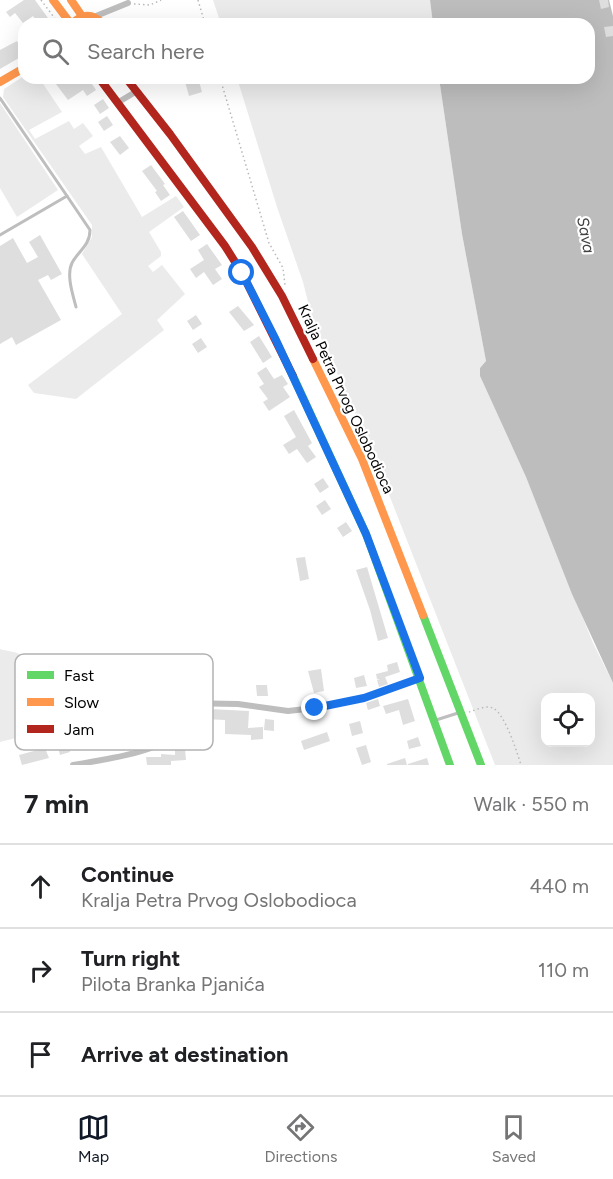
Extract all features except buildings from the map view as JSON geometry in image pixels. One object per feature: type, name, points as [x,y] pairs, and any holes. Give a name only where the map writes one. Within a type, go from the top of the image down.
[{"type":"main road","points":[[53,0],[67,18]]},
{"type":"main road","points":[[71,0],[82,16]]},
{"type":"main road","points":[[80,18],[96,16]]},
{"type":"main road","points":[[0,81],[18,71]]},
{"type":"main road","points":[[103,84],[225,246],[242,273],[275,338],[366,534],[450,765]]},
{"type":"main road","name":"Kralja Petra Prvog Oslobodioca","points":[[131,84],[252,247],[282,296],[362,459],[481,765]]},
{"type":"street","points":[[96,16],[128,3]]},
{"type":"street","points":[[106,18],[110,11]]},
{"type":"street","points":[[117,103],[137,91]]},
{"type":"street","points":[[213,704],[238,704],[288,711],[315,708],[364,698],[420,678]]},
{"type":"street","points":[[73,765],[145,750]]},
{"type":"lane","points":[[0,98],[90,230],[89,241],[71,266],[71,283],[76,307]]},
{"type":"lane","points":[[0,235],[67,196]]},
{"type":"lane","points":[[435,721],[461,714]]},
{"type":"path","points":[[41,0],[54,18]]},
{"type":"path","points":[[128,3],[150,5],[161,0]]},
{"type":"path","points":[[198,0],[203,18]]},
{"type":"path","points":[[222,84],[269,243],[283,268],[286,284],[282,296]]},
{"type":"path","points":[[461,714],[486,707],[491,707],[496,711],[512,739],[521,765]]},
{"type":"shaded area","points":[[213,0],[430,0],[432,18],[219,18]]},
{"type":"shaded area","points":[[18,80],[18,84],[43,84],[62,112],[29,130],[35,139],[69,121],[74,129],[83,123],[93,136],[79,146],[85,154],[101,147],[142,217],[176,196],[184,207],[149,232],[161,256],[148,266],[153,272],[162,265],[185,294],[157,320],[164,330],[76,399],[34,393],[28,385],[122,314],[82,254],[92,237],[92,225],[3,97],[4,89]]},
{"type":"shaded area","points":[[239,84],[440,84],[462,234],[486,361],[480,368],[480,376],[526,477],[593,643],[613,683],[613,765],[495,765],[370,446],[312,318],[303,282]]},
{"type":"shaded area","points":[[0,103],[58,190],[17,217],[0,188]]},
{"type":"shaded area","points":[[0,649],[19,654],[15,654],[15,738],[0,742]]},
{"type":"water","name":"Sava","points":[[430,0],[609,0],[613,16],[613,683],[572,594],[526,477],[480,376],[480,368],[486,361],[462,234],[440,84],[595,84],[595,18],[432,18]]},
{"type":"traffic: fast","points":[[293,376],[366,534],[450,765]]},
{"type":"traffic: fast","points":[[423,615],[481,765]]},
{"type":"traffic: slow","points":[[53,0],[66,18]]},
{"type":"traffic: slow","points":[[71,0],[82,16]]},
{"type":"traffic: slow","points":[[80,18],[84,16],[95,18]]},
{"type":"traffic: slow","points":[[0,82],[18,72]]},
{"type":"traffic: slow","points":[[313,359],[362,459],[423,615]]},
{"type":"traffic: jam","points":[[104,84],[225,246],[242,273],[293,376]]},
{"type":"traffic: jam","points":[[131,84],[252,247],[282,296],[313,359]]},
{"type":"route","points":[[242,273],[275,338],[366,534],[420,678],[364,698],[315,708]]}]
